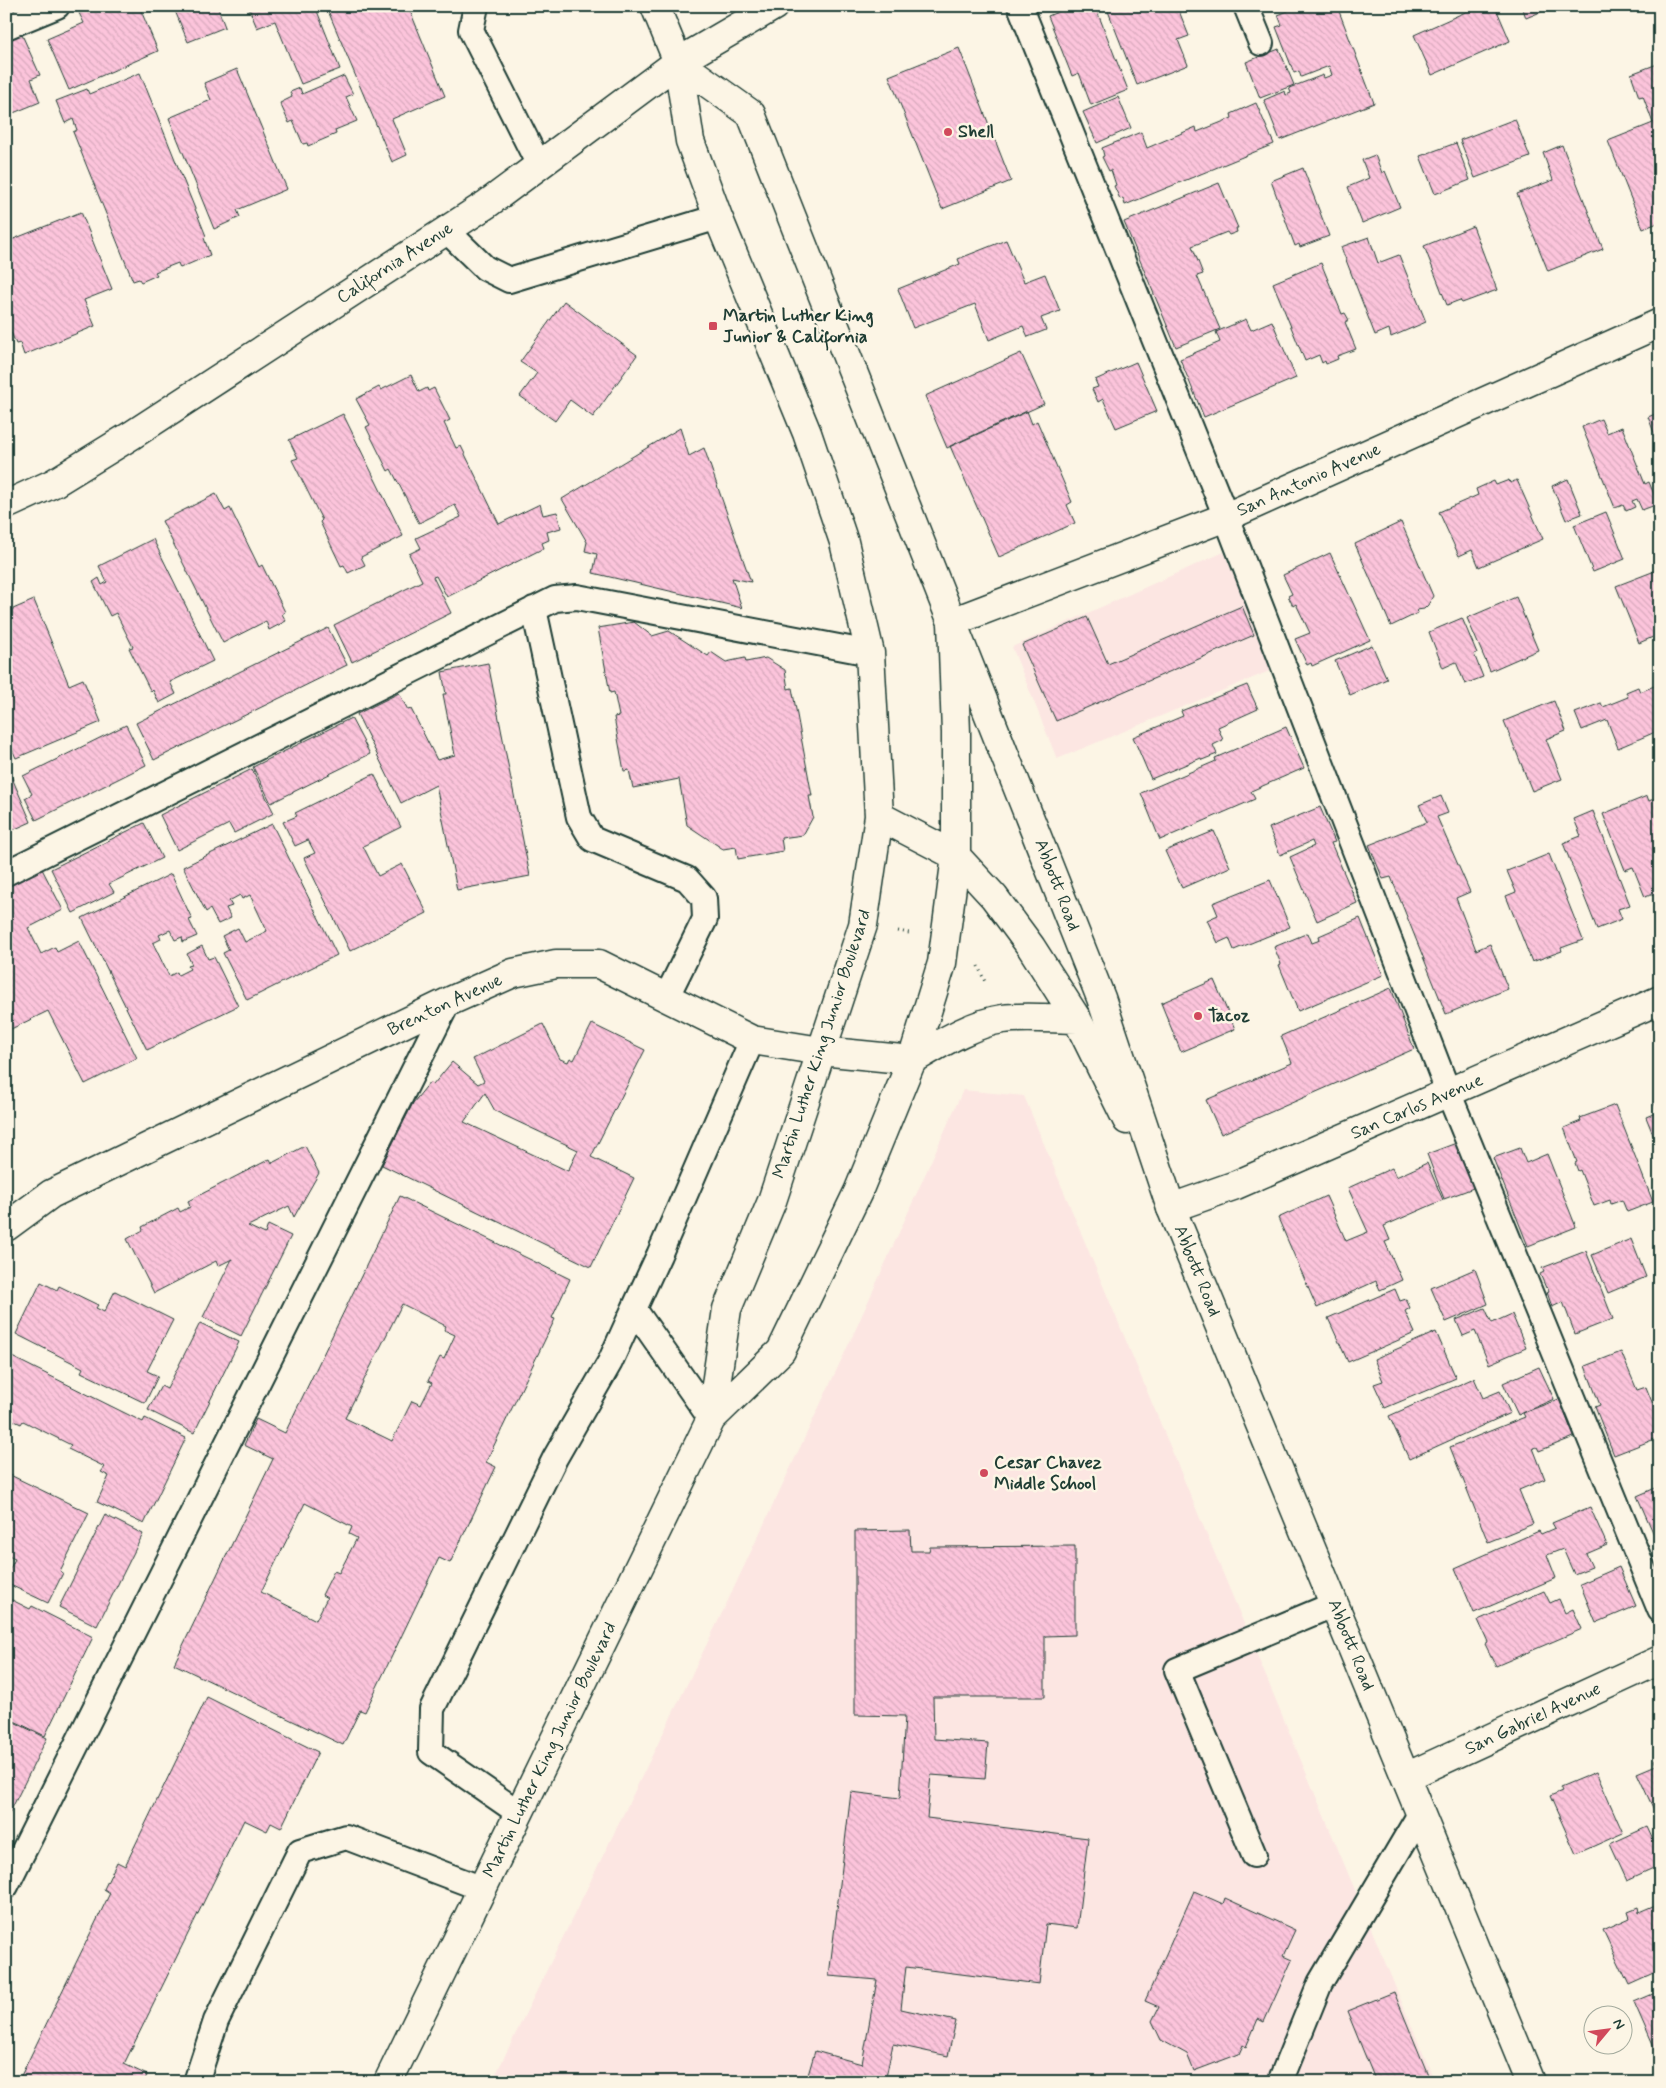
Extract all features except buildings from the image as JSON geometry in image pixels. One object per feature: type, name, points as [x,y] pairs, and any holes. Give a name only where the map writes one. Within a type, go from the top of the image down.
[{"type":"main road","name":"Martin Luther King Junior Boulevard","points":[[388,2082],[711,1418],[728,1309],[772,1201],[863,925],[879,816],[870,653],[844,542],[807,433],[718,217],[690,141],[678,62],[655,6]]},
{"type":"main road","name":"California Avenue","points":[[6,505],[54,483],[132,435],[486,204],[678,62],[774,6]]},
{"type":"main road","name":"Martin Luther King Junior Boulevard","points":[[678,62],[751,114],[952,622],[956,733],[956,856],[942,963],[912,1060],[858,1192],[781,1351],[711,1418]]},
{"type":"main road","name":"San Antonio Avenue","points":[[952,622],[1226,517],[1660,323]]},
{"type":"main road","name":"Abbott Road","points":[[952,622],[1101,998],[1172,1208],[1531,2082]]},
{"type":"main road","name":"Abbott Road","points":[[879,816],[956,856],[994,897],[1031,946],[1077,1019],[1172,1208]]},
{"type":"main road","name":"Brenton Avenue","points":[[6,1228],[51,1194],[448,1002],[513,973],[556,964],[599,964],[752,1040],[821,1051],[912,1060]]},
{"type":"main road","name":"San Carlos Avenue","points":[[1172,1208],[1236,1185],[1449,1094],[1660,1000]]},
{"type":"main road","points":[[912,1060],[949,1039],[980,1025],[1003,1019],[1077,1019]]},
{"type":"main road","name":"San Gabriel Avenue","points":[[1406,1777],[1660,1660]]},
{"type":"lane","points":[[6,27],[57,6]]},
{"type":"lane","points":[[476,6],[470,30],[539,165]]},
{"type":"lane","points":[[1020,6],[1226,517],[1449,1094],[1660,1610]]},
{"type":"lane","points":[[1246,6],[1260,43]]},
{"type":"lane","points":[[446,230],[485,268],[508,280],[718,217]]},
{"type":"lane","points":[[6,873],[555,599],[577,597],[870,653]]},
{"type":"lane","points":[[534,609],[579,817],[592,839],[687,879],[704,898],[705,919],[666,998]]},
{"type":"lane","points":[[6,1886],[448,1002]]},
{"type":"lane","points":[[519,1813],[431,1752],[432,1710],[551,1467],[610,1362],[659,1255],[752,1040]]},
{"type":"lane","points":[[634,1309],[711,1418]]},
{"type":"lane","points":[[1254,1855],[1177,1670],[1335,1604]]},
{"type":"lane","points":[[1280,2082],[1320,1983],[1420,1814]]},
{"type":"lane","points":[[196,2082],[216,2021],[300,1851],[346,1837],[482,1889]]},
{"type":"shaded area","points":[[1224,552],[1272,670],[1057,759],[1012,647]]},
{"type":"shaded area","name":"Cesar Chavez Middle School","points":[[963,1090],[1024,1096],[1435,2082],[492,2082],[722,1613],[854,1333]]},
{"type":"place","name":"Shell","points":[[948,132]]},
{"type":"place","name":"Martin Luther King Junior & California","points":[[713,326]]},
{"type":"place","name":"Tacoz","points":[[1198,1016]]},
{"type":"place","name":"Cesar Chavez Middle School","points":[[984,1473]]}]
